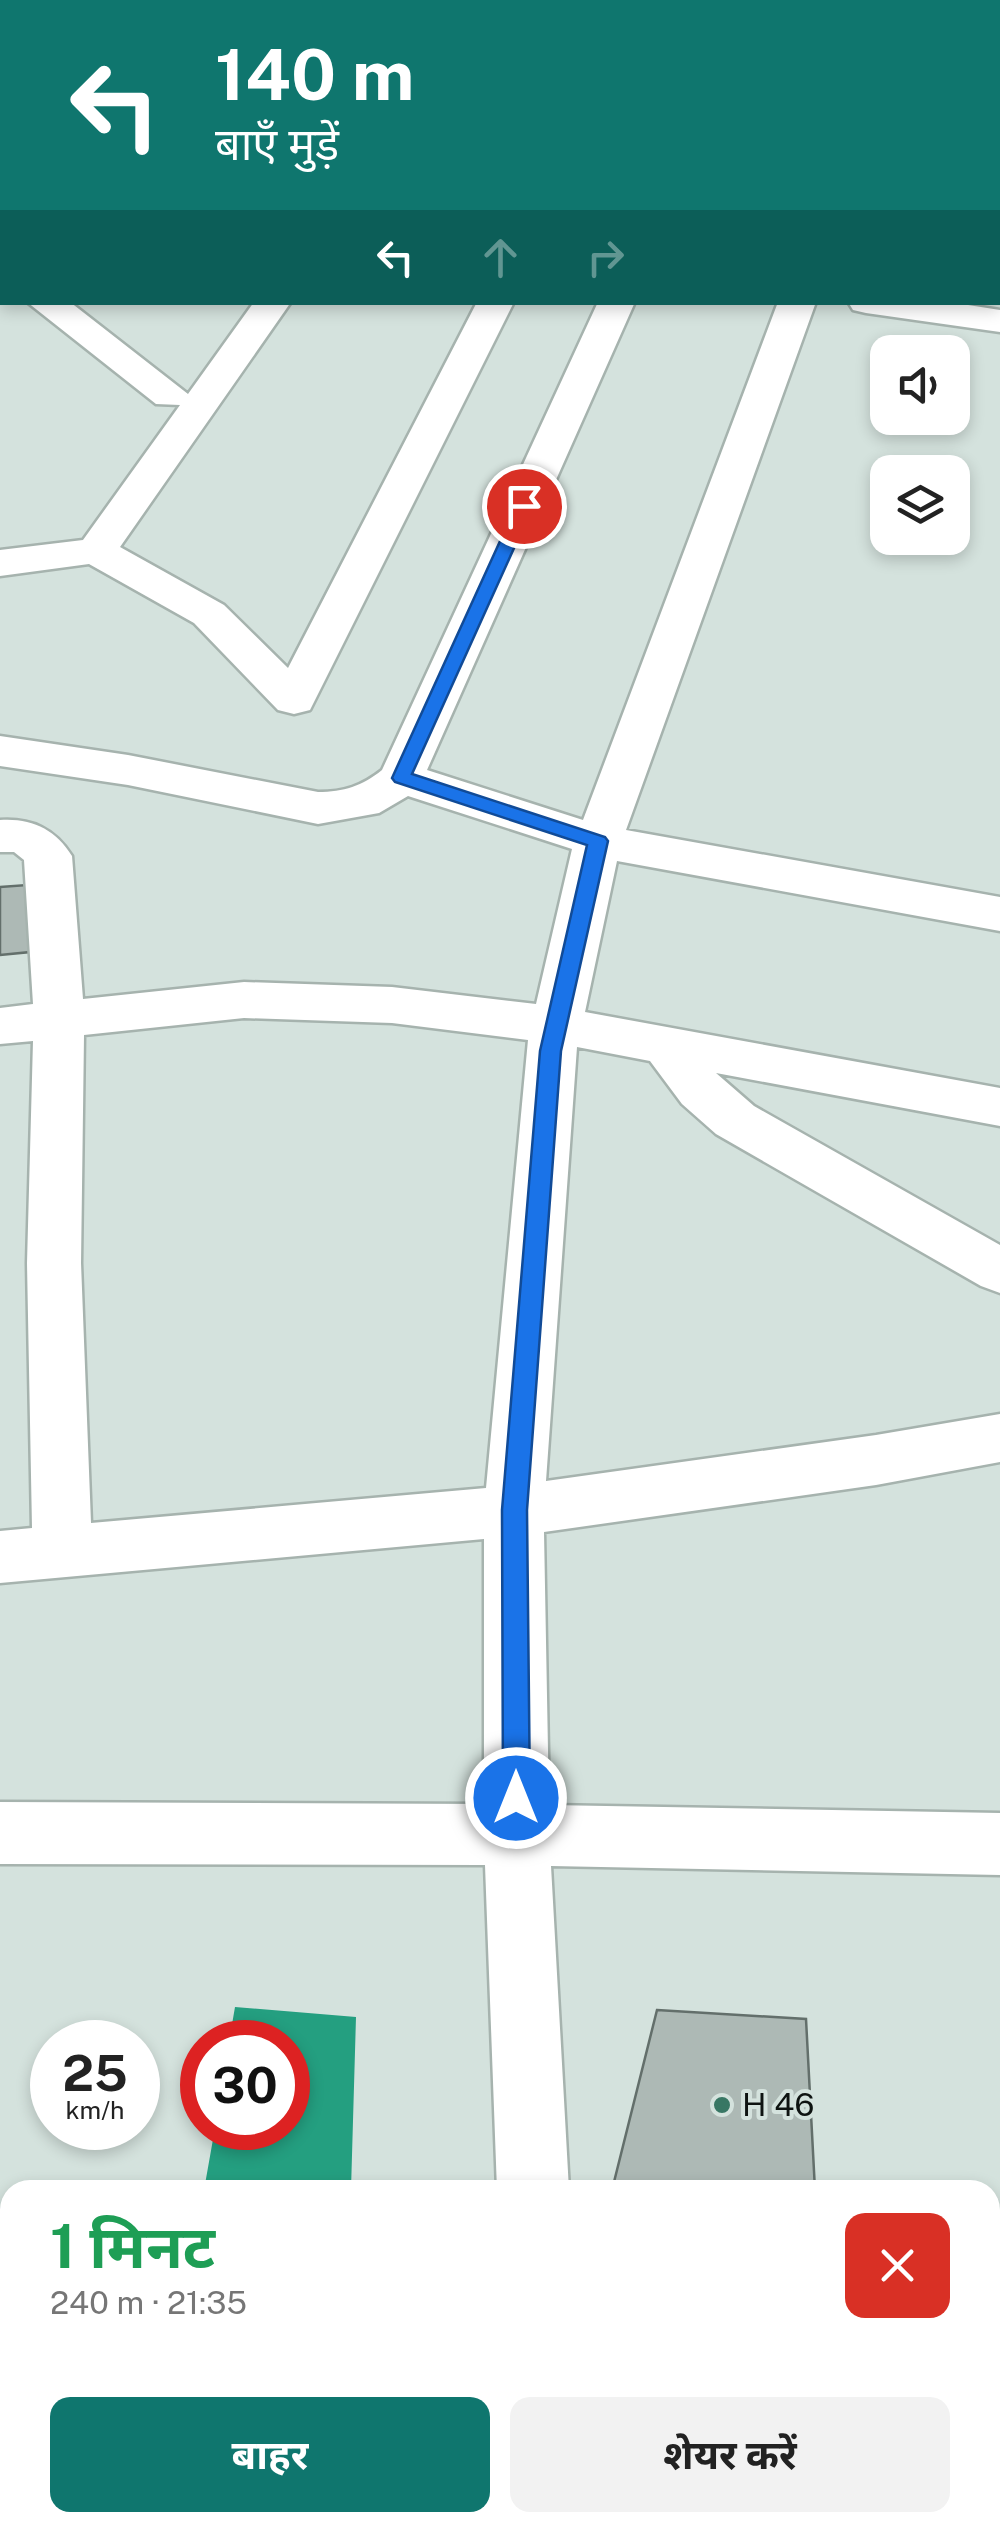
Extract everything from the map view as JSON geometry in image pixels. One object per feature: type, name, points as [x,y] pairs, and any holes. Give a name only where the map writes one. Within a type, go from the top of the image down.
[{"type":"street","points":[[49,305],[170,396]]},
{"type":"street","points":[[96,552],[271,305]]},
{"type":"street","points":[[0,563],[96,552],[209,614],[294,700],[494,305]]},
{"type":"street","points":[[0,751],[128,770],[318,808],[349,808],[380,797],[401,778],[616,305]]},
{"type":"street","points":[[533,2180],[516,1834],[514,1510],[556,1025],[572,969],[598,841],[796,305]]},
{"type":"street","points":[[887,305],[1000,321]]},
{"type":"street","points":[[401,778],[598,841],[1000,914]]},
{"type":"street","points":[[0,836],[17,834],[36,841],[48,856],[59,1022],[54,1262],[62,1550]]},
{"type":"street","points":[[0,1026],[244,1000],[392,1005],[556,1025],[1000,1107]]},
{"type":"street","points":[[666,1046],[700,1090],[734,1120],[1000,1271]]},
{"type":"street","points":[[0,1557],[514,1510],[876,1460],[1000,1438]]},
{"type":"street","points":[[0,1833],[516,1834],[1000,1844]]},
{"type":"shaded area","points":[[235,2007],[356,2017],[351,2180],[206,2180],[211,2150],[310,2150],[310,2020],[233,2020]]},
{"type":"building","points":[[27,885],[30,952],[0,955],[0,887]]},
{"type":"building","name":"H 46","points":[[657,2010],[806,2019],[814,2180],[614,2180]]},
{"type":"place","name":"H 46","points":[[722,2105]]},
{"type":"route","points":[[516,1798],[514,1510],[551,1051],[598,841],[401,778],[524,506]]}]
